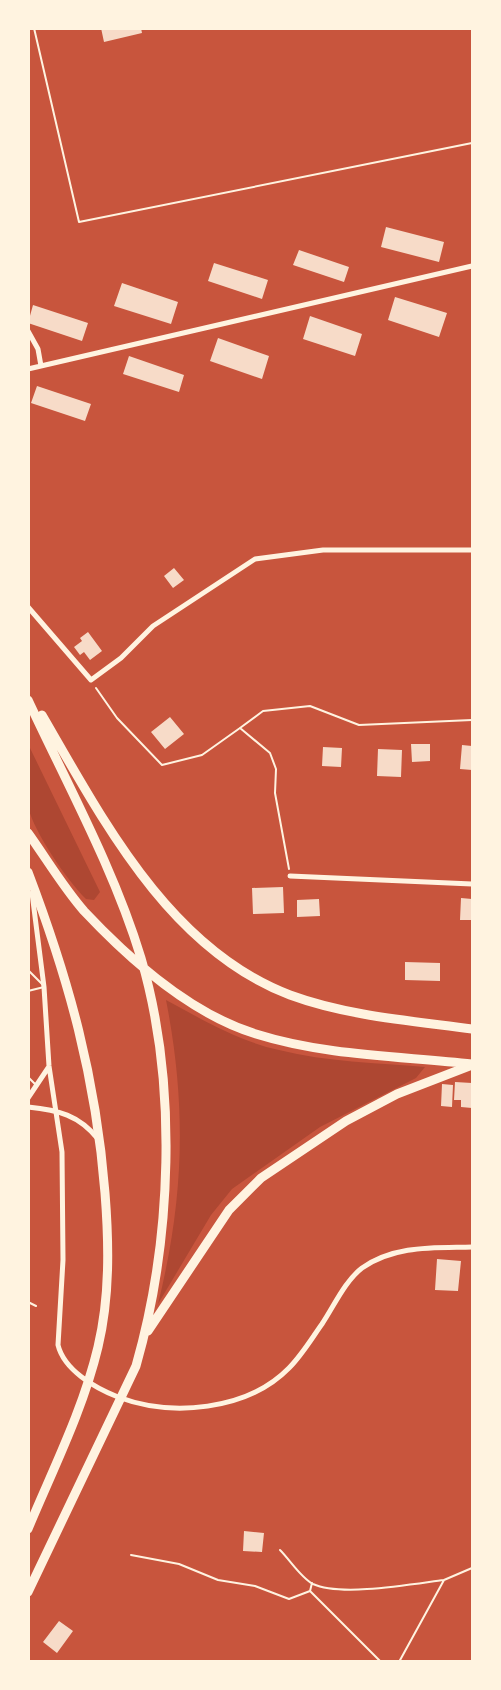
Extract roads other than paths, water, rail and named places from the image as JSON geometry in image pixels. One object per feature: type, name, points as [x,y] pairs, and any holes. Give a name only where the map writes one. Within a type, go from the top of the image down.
[{"type":"highway","points":[[28,693],[133,864],[180,919],[227,961],[270,986],[311,1001],[472,1029]]},
{"type":"highway","points":[[28,700],[110,876],[141,958],[159,1039],[165,1135],[164,1206],[145,1336],[136,1366],[28,1592]]},
{"type":"highway","points":[[28,833],[83,910],[170,990],[198,1008],[254,1034],[307,1047],[472,1064]]},
{"type":"highway","points":[[28,1529],[80,1404],[98,1347],[106,1297],[107,1228],[96,1104],[71,993],[29,873]]},
{"type":"highway","points":[[145,1336],[229,1210],[261,1178],[346,1121],[397,1094],[472,1064]]},
{"type":"street","points":[[28,369],[472,266]]},
{"type":"street","points":[[28,331],[38,349],[41,366]]},
{"type":"street","points":[[28,607],[91,680],[121,658],[153,626],[255,559],[322,550],[472,550]]},
{"type":"street","points":[[29,873],[44,987],[49,1066],[62,1152],[63,1260],[58,1345],[61,1358],[104,1392],[139,1405],[191,1408],[243,1396],[268,1384],[290,1368],[360,1269],[399,1250],[472,1247]]},
{"type":"street","points":[[290,876],[472,884]]},
{"type":"street","points":[[28,1098],[38,1087],[49,1066]]},
{"type":"street","points":[[28,1107],[55,1109],[74,1116],[88,1127],[101,1143]]},
{"type":"lane","points":[[34,28],[79,222],[472,143]]},
{"type":"lane","points":[[28,970],[44,987],[28,991]]},
{"type":"lane","points":[[28,1077],[38,1087]]},
{"type":"lane","points":[[28,1302],[36,1306]]},
{"type":"lane","points":[[280,1550],[312,1583],[332,1588],[386,1588],[444,1580],[472,1568]]},
{"type":"lane","points":[[131,1555],[179,1564],[218,1580],[255,1586],[289,1599],[309,1591],[312,1583]]},
{"type":"lane","points":[[399,1662],[444,1580]]},
{"type":"lane","points":[[309,1591],[381,1662]]}]
